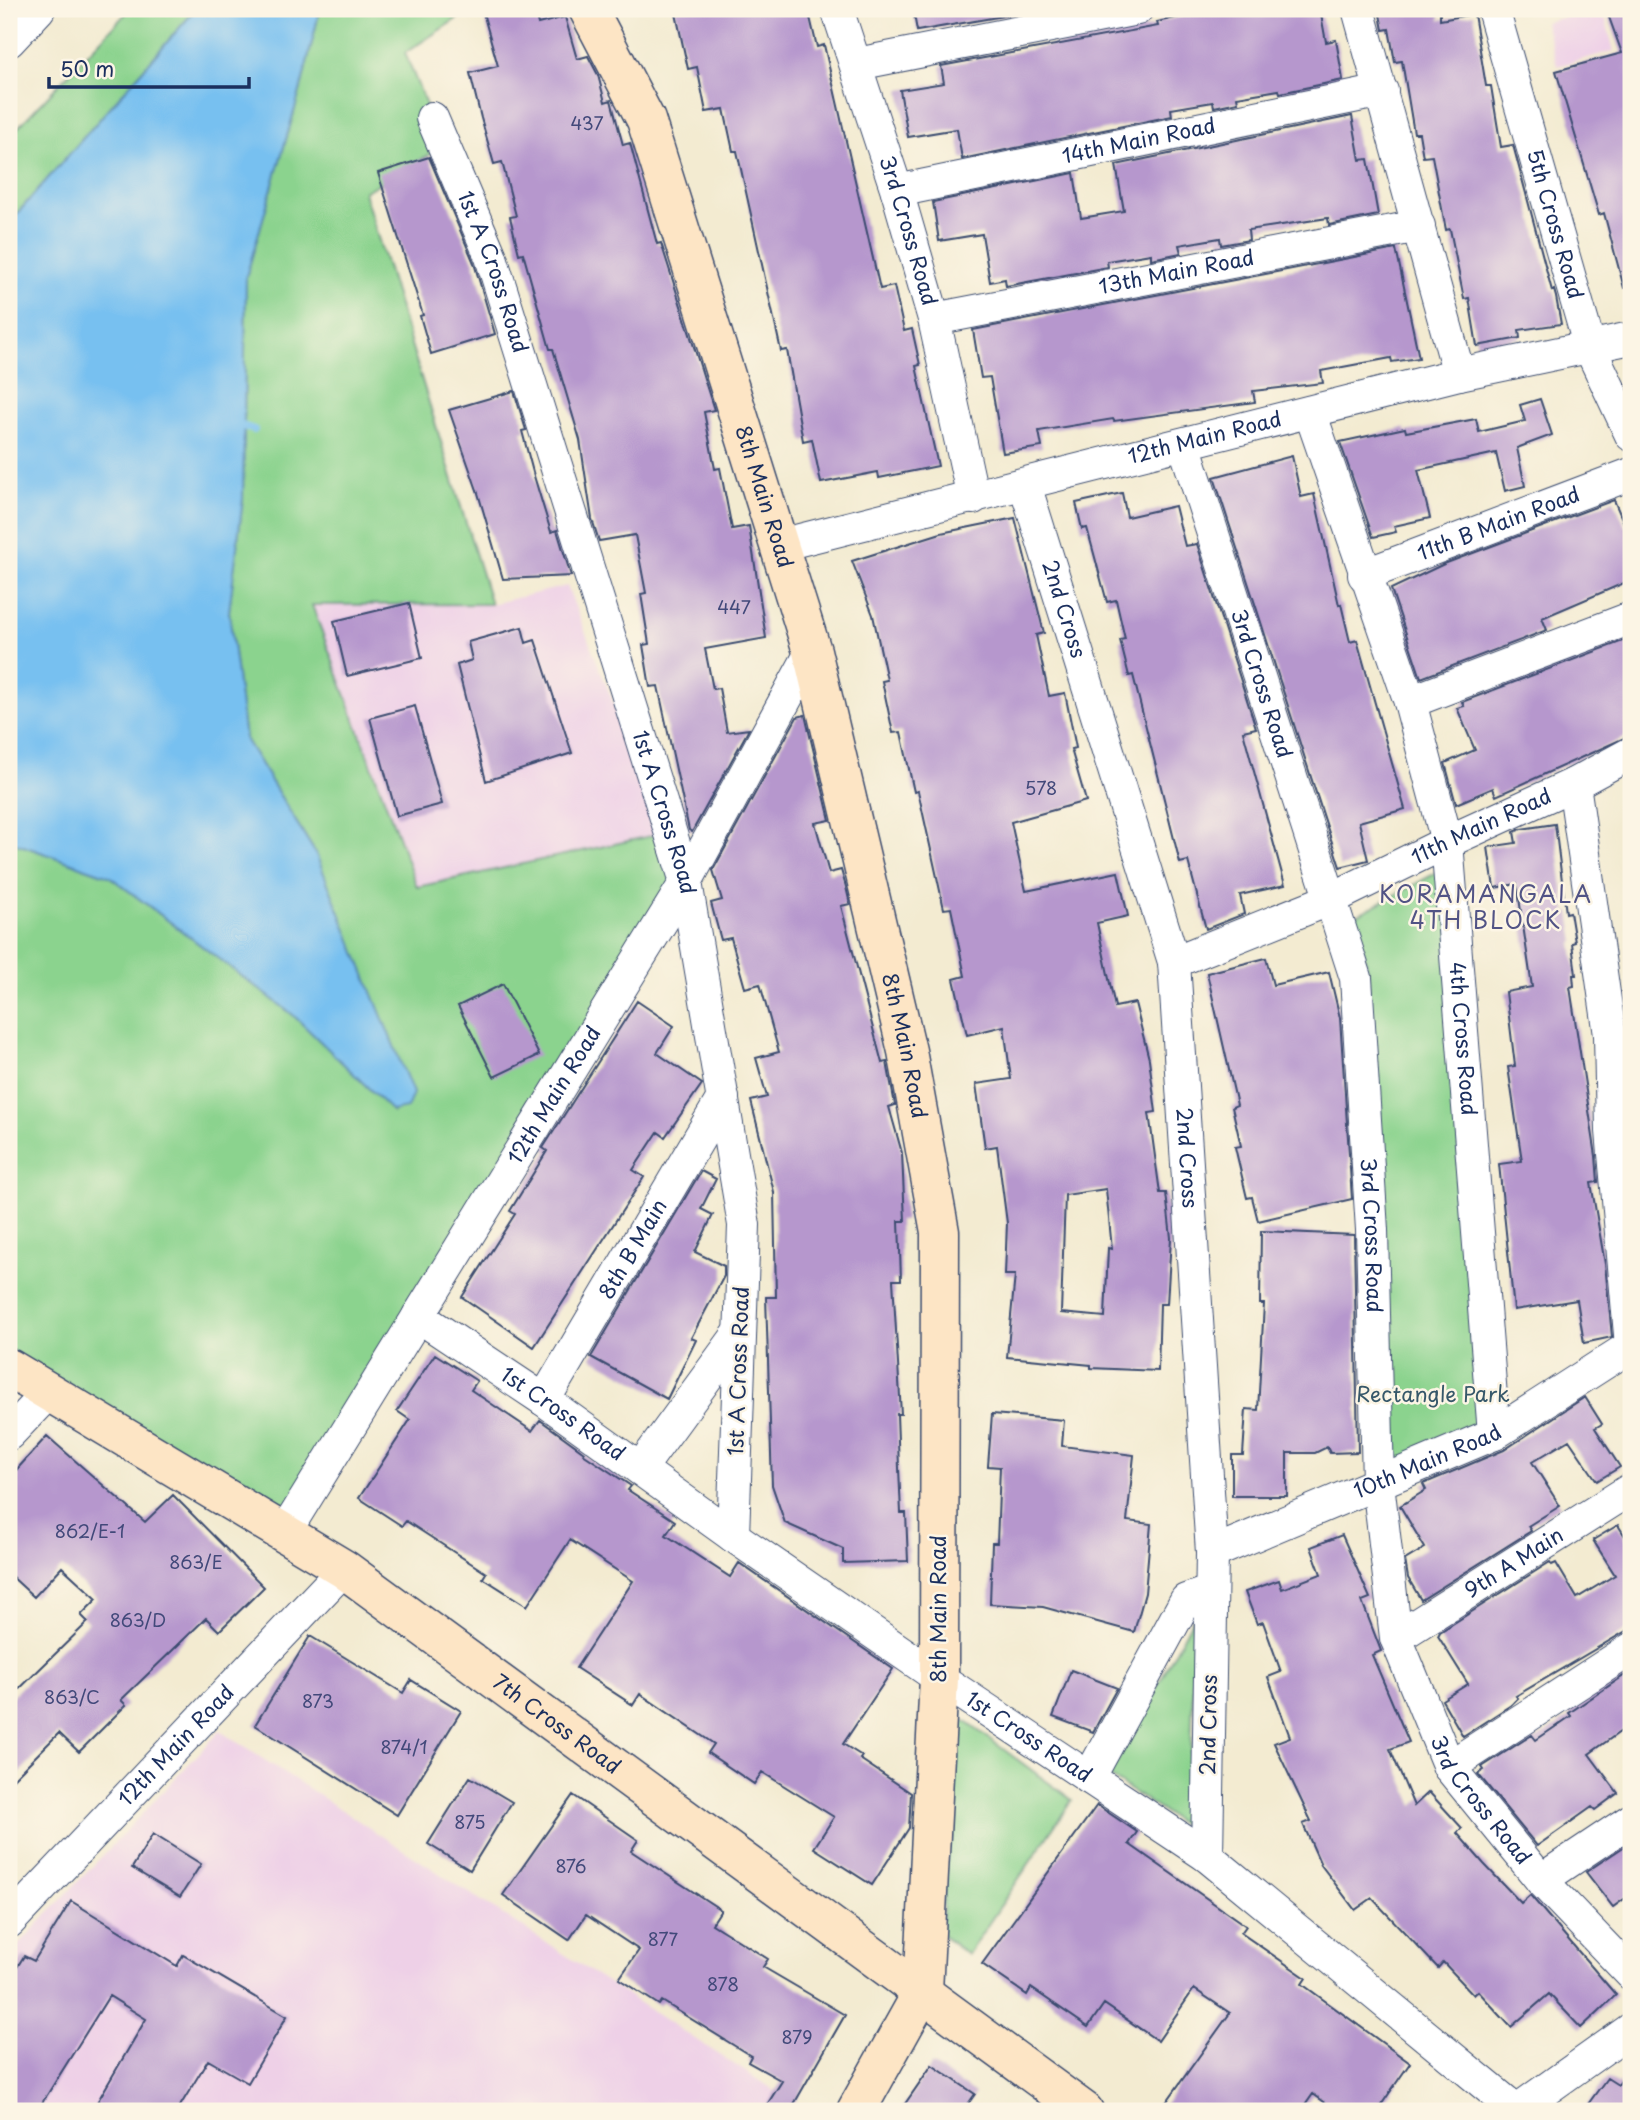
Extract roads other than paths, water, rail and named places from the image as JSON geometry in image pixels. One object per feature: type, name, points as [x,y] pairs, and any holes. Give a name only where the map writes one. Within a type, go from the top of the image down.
[{"type":"street","points":[[11,35],[39,9]]},
{"type":"street","name":"8th Main Road","points":[[588,9],[646,120],[812,651],[908,1051],[940,1232],[939,1678],[923,1991],[856,2111]]},
{"type":"street","name":"3rd Cross Road","points":[[837,9],[897,191],[934,319],[972,498]]},
{"type":"street","points":[[857,64],[1137,9]]},
{"type":"street","points":[[1359,9],[1459,374]]},
{"type":"street","name":"5th Cross Road","points":[[1493,9],[1590,348],[1631,435]]},
{"type":"street","name":"14th Main Road","points":[[897,191],[1382,91]]},
{"type":"street","name":"1st A Cross Road","points":[[432,118],[491,257],[686,882],[744,1225],[733,1536]]},
{"type":"street","name":"13th Main Road","points":[[934,319],[1419,226]]},
{"type":"street","name":"12th Main Road","points":[[780,545],[1459,374],[1631,338]]},
{"type":"street","name":"4th Cross Road","points":[[1311,412],[1364,575],[1410,702],[1447,842],[1494,1434]]},
{"type":"street","name":"3rd Cross Road","points":[[1184,444],[1356,978],[1373,1230],[1378,1483],[1396,1639],[1449,1767],[1541,1880],[1631,1974]]},
{"type":"street","name":"11th B Main Road","points":[[1364,575],[1631,474]]},
{"type":"street","name":"2nd Cross","points":[[1025,485],[1174,962],[1212,1553],[1207,1856]]},
{"type":"street","points":[[1410,702],[1631,618]]},
{"type":"street","name":"12th Main Road","points":[[285,1532],[686,882],[812,651]]},
{"type":"street","name":"11th Main Road","points":[[1174,962],[1331,899],[1574,784],[1631,753]]},
{"type":"street","points":[[1574,784],[1621,1032],[1631,1346]]},
{"type":"street","name":"8th B Main","points":[[544,1400],[723,1098]]},
{"type":"street","name":"1st Cross Road","points":[[418,1316],[544,1400],[733,1536],[939,1678],[1207,1856],[1516,2111]]},
{"type":"street","points":[[640,1469],[740,1332]]},
{"type":"street","name":"10th Main Road","points":[[1212,1553],[1494,1434],[1631,1346]]},
{"type":"street","name":"7th Cross Road","points":[[9,1368],[344,1569],[1084,2111]]},
{"type":"street","points":[[9,1434],[50,1391]]},
{"type":"street","name":"9th A Main","points":[[1396,1639],[1631,1489]]},
{"type":"street","name":"12th Main Road","points":[[9,1922],[344,1569]]},
{"type":"street","points":[[1089,1778],[1186,1600],[1211,1591]]},
{"type":"street","points":[[1449,1767],[1631,1649]]},
{"type":"street","points":[[1541,1880],[1631,1820]]},
{"type":"street","points":[[1516,2111],[1631,2029]]},
{"type":"water","points":[[196,9],[320,9],[301,88],[246,277],[243,499],[229,612],[245,739],[316,854],[413,1093],[407,1108],[392,1111],[292,1014],[109,876],[9,841],[9,223]]},
{"type":"waterway","points":[[234,423],[254,430]]},
{"type":"district","name":"KORAMANGALA 4TH BLOCK","points":[[1486,908]]},
{"type":"park label","name":"Rectangle Park","points":[[1433,1395]]}]
